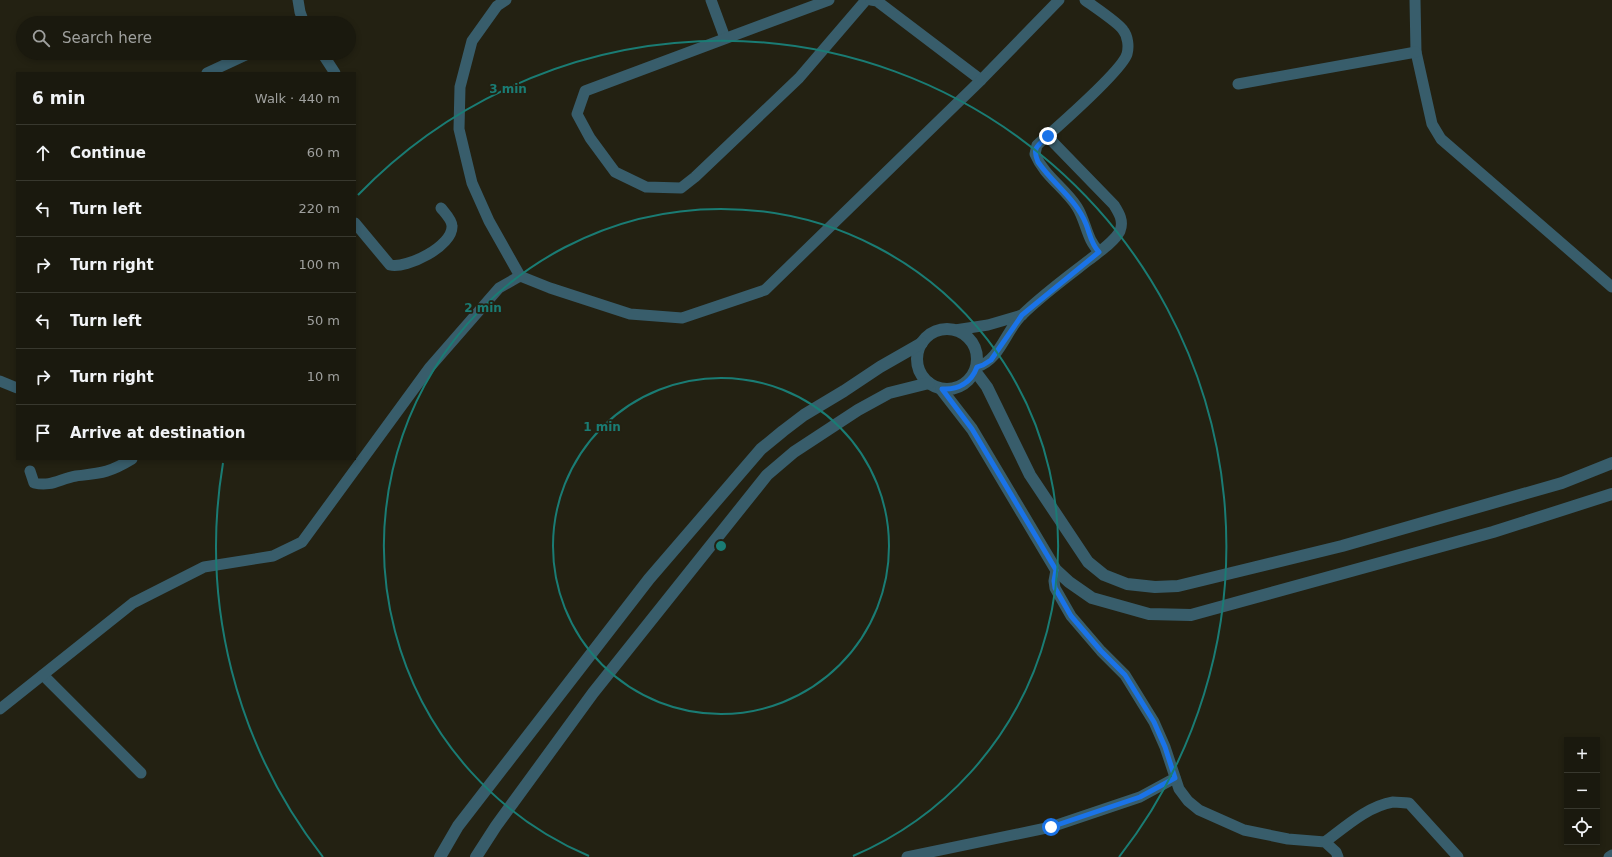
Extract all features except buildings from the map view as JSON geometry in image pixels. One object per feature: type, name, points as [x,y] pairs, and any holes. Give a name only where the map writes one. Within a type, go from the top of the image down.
[{"type":"street","points":[[298,0],[301,16]]},
{"type":"street","points":[[506,0],[497,6],[472,41],[460,87],[459,129],[472,183],[489,221],[520,276],[550,288],[630,314],[682,318],[765,290],[981,80],[1059,0]]},
{"type":"street","points":[[711,0],[725,38]]},
{"type":"street","points":[[829,0],[586,90],[577,114],[590,138],[615,172],[646,187],[680,188],[695,177],[799,78],[866,0]]},
{"type":"street","points":[[871,0],[877,1],[981,80]]},
{"type":"street","points":[[1085,0],[1123,30],[1128,42],[1127,55],[1097,89],[1037,145],[1035,154],[1038,162],[1078,208],[1086,223],[1094,247],[1099,252]]},
{"type":"street","points":[[1415,0],[1416,52],[1432,124],[1441,139],[1612,287]]},
{"type":"street","points":[[1238,84],[1416,52]]},
{"type":"street","points":[[209,72],[235,60]]},
{"type":"street","points":[[327,60],[334,72]]},
{"type":"street","points":[[976,369],[991,360],[1022,315],[1099,252],[1115,237],[1120,230],[1122,222],[1114,205],[1093,182],[1062,153],[1048,136]]},
{"type":"street","points":[[359,232],[390,265],[406,265],[430,254],[452,232],[453,226],[441,208]]},
{"type":"street","points":[[0,709],[133,603],[204,568],[273,556],[302,542],[430,367],[499,288],[520,276]]},
{"type":"street","points":[[440,857],[458,826],[649,579],[761,449],[804,416],[937,331],[988,325],[1022,315]]},
{"type":"street","points":[[922,342],[917,356],[919,371],[929,383],[942,389],[958,388],[971,378],[976,369],[977,355],[974,344],[966,335],[955,330]]},
{"type":"street","points":[[976,369],[987,387],[1030,475],[1088,562],[1104,575],[1128,584],[1155,587],[1178,586],[1334,547],[1562,484],[1612,463]]},
{"type":"street","points":[[0,380],[16,388]]},
{"type":"street","points":[[476,857],[496,826],[593,693],[767,475],[794,452],[858,410],[889,393],[929,383]]},
{"type":"street","points":[[942,389],[972,429],[1056,570],[1069,582],[1092,598],[1149,614],[1190,615],[1493,532],[1612,494]]},
{"type":"street","points":[[30,471],[34,483],[48,485],[76,476],[88,476],[107,472],[130,460]]},
{"type":"street","points":[[1056,570],[1054,581],[1055,588],[1071,616],[1101,651],[1125,675],[1154,722],[1165,747],[1179,789],[1188,801],[1200,810],[1244,830],[1288,840],[1325,842],[1336,852],[1338,857]]},
{"type":"street","points":[[44,675],[141,773]]},
{"type":"street","points":[[907,857],[1051,827],[1140,797],[1175,778]]},
{"type":"street","points":[[1325,842],[1354,820],[1379,806],[1394,802],[1409,803],[1458,857]]},
{"type":"route","points":[[1048,136],[1037,145],[1035,149],[1038,162],[1071,198],[1078,208],[1086,223],[1094,247],[1099,252],[1022,315],[1005,337],[991,360],[977,367],[971,378],[965,384],[958,388],[942,389],[972,429],[1008,487],[1056,570],[1054,581],[1055,588],[1071,616],[1101,651],[1125,675],[1154,722],[1165,747],[1175,778],[1140,797],[1051,827]]}]
